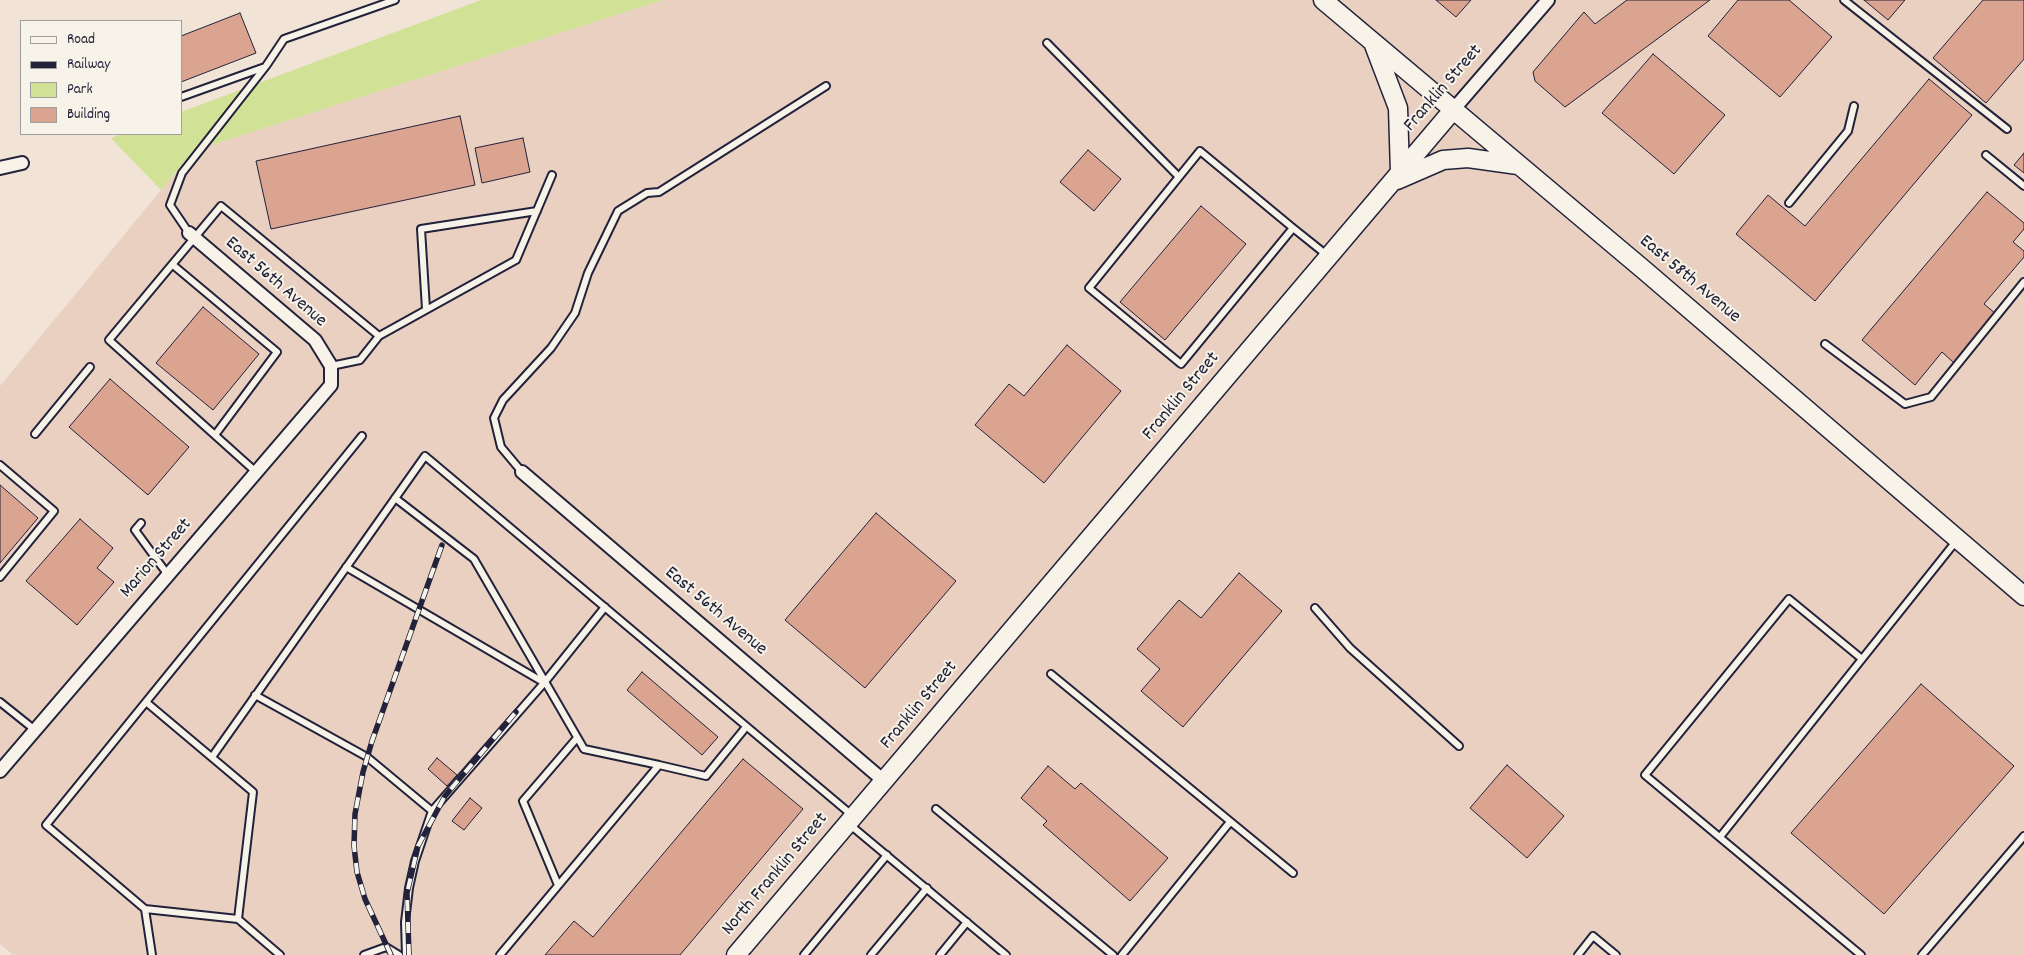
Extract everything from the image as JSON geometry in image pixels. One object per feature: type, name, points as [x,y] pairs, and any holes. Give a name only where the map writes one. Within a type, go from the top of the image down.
[{"type":"main road","name":"East 58th Avenue","points":[[1324,0],[2024,596]]},
{"type":"main road","points":[[1373,42],[1398,108],[1396,178],[1443,160],[1468,158],[1518,165]]},
{"type":"main road","name":"Franklin Street","points":[[851,820],[1453,110]]},
{"type":"main road","name":"North Franklin Street","points":[[736,955],[851,820]]},
{"type":"street","name":"Franklin Street","points":[[1453,110],[1548,0]]},
{"type":"street","points":[[0,168],[22,162]]},
{"type":"street","name":"East 56th Avenue","points":[[193,235],[315,340],[331,366]]},
{"type":"street","name":"Marion Street","points":[[0,771],[331,385],[331,366]]},
{"type":"street","name":"East 56th Avenue","points":[[522,472],[884,781]]},
{"type":"lane","points":[[193,235],[170,206],[182,173],[266,66],[284,39],[395,0]]},
{"type":"lane","points":[[1844,0],[2007,130]]},
{"type":"lane","points":[[1047,43],[1179,177]]},
{"type":"lane","points":[[182,97],[266,66]]},
{"type":"lane","points":[[522,472],[501,447],[494,418],[503,400],[551,348],[575,313],[588,273],[618,211],[647,193],[659,192],[826,86]]},
{"type":"lane","points":[[1789,203],[1848,131],[1854,106]]},
{"type":"lane","points":[[1294,228],[1181,364],[1089,288],[1200,151],[1294,228],[1328,257]]},
{"type":"lane","points":[[1986,154],[2024,186]]},
{"type":"lane","points":[[331,366],[360,360],[379,336],[516,260],[552,175]]},
{"type":"lane","points":[[256,472],[109,340],[173,265],[193,235],[221,206],[379,336]]},
{"type":"lane","points":[[426,310],[421,229],[537,211]]},
{"type":"lane","points":[[173,265],[277,352],[215,435]]},
{"type":"lane","points":[[1825,344],[1905,404],[1931,397],[2024,282]]},
{"type":"lane","points":[[35,434],[90,367]]},
{"type":"lane","points":[[280,955],[238,920],[145,909],[46,825],[362,436]]},
{"type":"lane","points":[[212,757],[425,456],[746,726],[887,854],[1004,955]]},
{"type":"lane","points":[[0,465],[54,511],[0,577]]},
{"type":"lane","points":[[395,498],[474,559],[544,683],[584,749],[706,776],[746,726]]},
{"type":"lane","points":[[141,523],[134,530],[168,575]]},
{"type":"lane","points":[[1720,837],[1958,539]]},
{"type":"lane","points":[[346,567],[544,683]]},
{"type":"lane","points":[[1861,955],[1645,775],[1789,599],[1862,659]]},
{"type":"lane","points":[[406,955],[404,922],[409,888],[415,861],[432,811],[544,683],[605,607]]},
{"type":"lane","points":[[1315,608],[1350,648],[1459,746]]},
{"type":"lane","points":[[1051,674],[1292,873]]},
{"type":"lane","points":[[255,695],[367,757],[432,811]]},
{"type":"lane","points":[[0,702],[35,730]]},
{"type":"lane","points":[[146,702],[253,792],[238,920]]},
{"type":"lane","points":[[558,885],[523,801],[578,738]]},
{"type":"lane","points":[[500,955],[659,765]]},
{"type":"lane","points":[[936,809],[1112,955]]},
{"type":"lane","points":[[1122,955],[1230,822]]},
{"type":"lane","points":[[1922,955],[2024,836]]},
{"type":"lane","points":[[804,955],[887,854]]},
{"type":"lane","points":[[871,955],[926,888]]},
{"type":"lane","points":[[145,909],[152,955]]},
{"type":"lane","points":[[940,955],[967,922]]},
{"type":"lane","points":[[1578,955],[1593,936],[1616,955]]},
{"type":"lane","points":[[364,955],[386,947],[399,955]]},
{"type":"shaded area","points":[[663,0],[2024,0],[2024,955],[13,955],[0,944],[0,386],[193,151]]},
{"type":"green space","points":[[481,0],[663,0],[193,151],[161,190],[111,138],[119,135],[182,135],[182,112]]},
{"type":"building","points":[[1436,0],[1471,0],[1456,17]]},
{"type":"building","points":[[1627,0],[1710,0],[1565,107],[1535,81],[1533,72],[1584,12],[1595,24]]},
{"type":"building","points":[[1738,0],[1789,0],[1832,37],[1780,97],[1708,36]]},
{"type":"building","points":[[1864,0],[1905,0],[1888,20]]},
{"type":"building","points":[[1983,0],[2024,0],[2024,59],[1986,103],[1933,58]]},
{"type":"building","points":[[240,13],[256,53],[182,82],[182,36]]},
{"type":"building","points":[[1653,54],[1725,115],[1674,174],[1602,113]]},
{"type":"building","points":[[1929,79],[1972,115],[1815,301],[1736,234],[1768,195],[1805,226]]},
{"type":"building","points":[[460,116],[475,185],[271,229],[256,161]]},
{"type":"building","points":[[523,138],[530,172],[482,183],[475,148]]},
{"type":"building","points":[[1088,150],[1121,179],[1094,211],[1060,182]]},
{"type":"building","points":[[2024,153],[2024,173],[2014,165]]},
{"type":"building","points":[[1987,192],[2024,223],[2024,229],[2013,242],[2024,251],[2024,257],[1984,304],[1996,314],[1954,363],[1942,352],[1915,385],[1862,340]]},
{"type":"building","points":[[1201,206],[1246,244],[1165,340],[1120,302]]},
{"type":"building","points":[[203,307],[259,354],[213,410],[156,363]]},
{"type":"building","points":[[1067,345],[1121,391],[1044,483],[975,425],[1009,384],[1024,396]]},
{"type":"building","points":[[110,379],[189,447],[148,495],[69,427]]},
{"type":"building","points":[[0,485],[38,518],[0,563]]},
{"type":"building","points":[[876,513],[956,581],[865,688],[785,620]]},
{"type":"building","points":[[80,519],[113,548],[97,568],[114,582],[77,625],[26,581]]},
{"type":"building","points":[[1239,573],[1282,611],[1183,727],[1141,691],[1160,669],[1137,649],[1179,600],[1201,618]]},
{"type":"building","points":[[642,672],[718,737],[702,755],[627,690]]},
{"type":"building","points":[[1921,684],[2014,766],[1884,914],[1791,833]]},
{"type":"building","points":[[437,758],[457,775],[447,786],[428,769]]},
{"type":"building","points":[[743,759],[803,809],[680,955],[545,955],[574,921],[593,937]]},
{"type":"building","points":[[1507,765],[1564,816],[1527,858],[1470,808]]},
{"type":"building","points":[[1048,766],[1075,789],[1081,783],[1168,858],[1130,901],[1043,825],[1047,821],[1021,798]]},
{"type":"building","points":[[470,798],[482,808],[464,830],[452,821]]},
{"type":"railway","points":[[391,955],[365,899],[357,872],[354,846],[355,814],[363,772],[372,741],[442,545]]},
{"type":"railway","points":[[409,955],[407,893],[418,846],[445,796],[516,712]]}]
